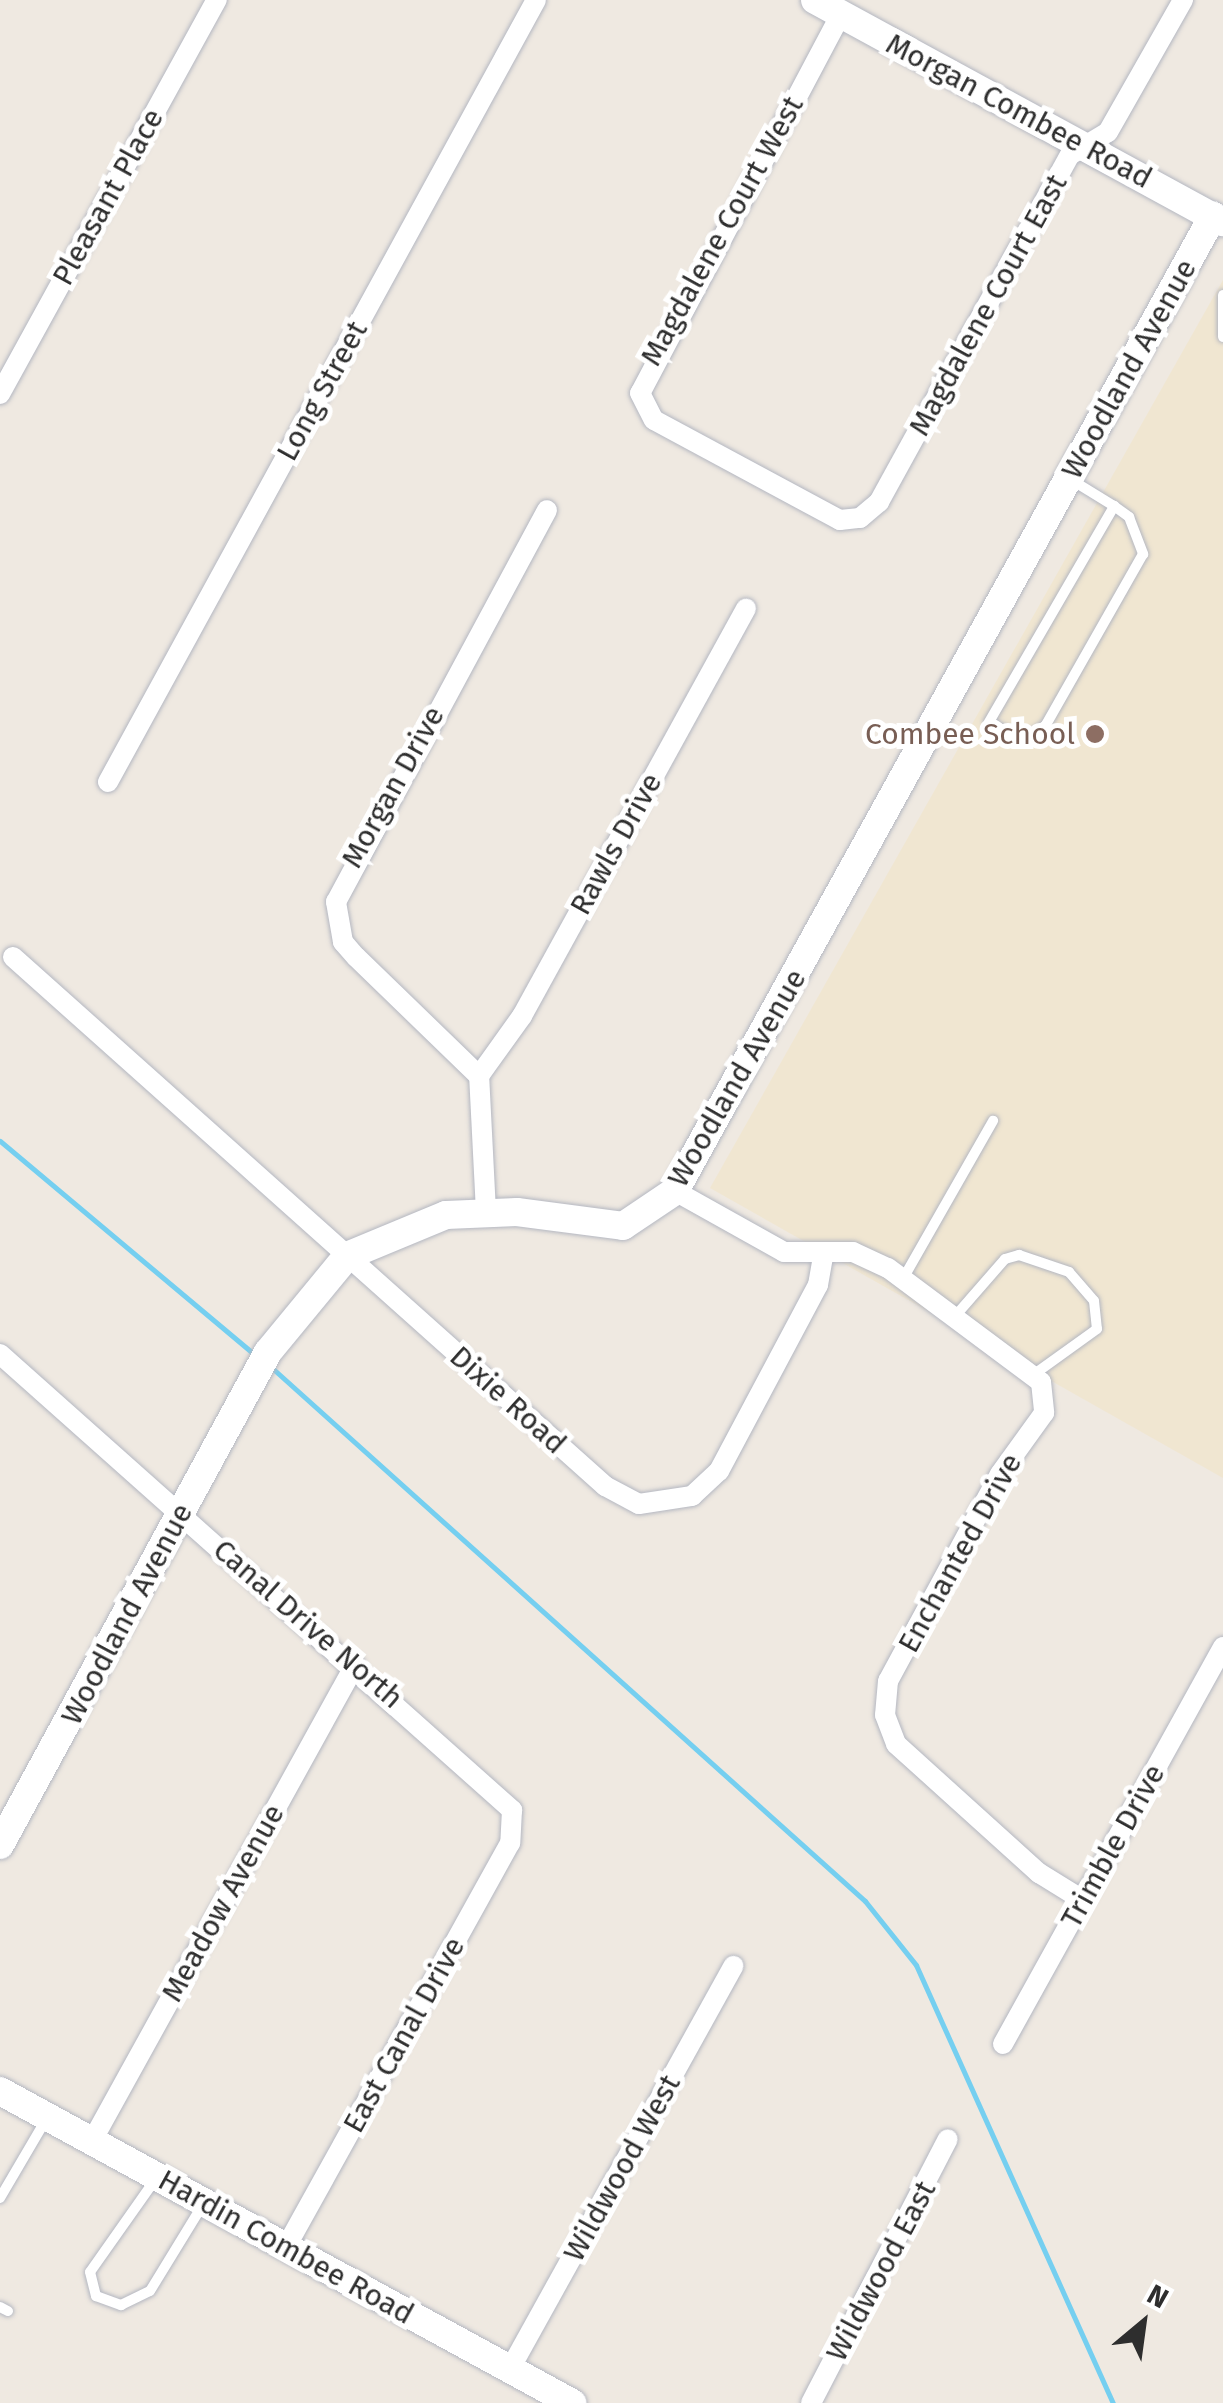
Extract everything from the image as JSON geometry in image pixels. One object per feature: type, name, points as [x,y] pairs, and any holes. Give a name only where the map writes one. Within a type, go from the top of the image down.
[{"type":"street","name":"Pleasant Place","points":[[0,394],[217,0]]},
{"type":"street","name":"Long Street","points":[[108,782],[536,0]]},
{"type":"street","name":"Morgan Combee Road","points":[[815,0],[1218,219]]},
{"type":"street","name":"Magdalene Court East","points":[[897,471],[1070,155],[1108,132],[1182,0]]},
{"type":"street","name":"Magdalene Court West","points":[[841,14],[642,378],[643,407],[654,420],[840,520],[872,511],[897,471]]},
{"type":"street","name":"Woodland Avenue","points":[[2,1836],[263,1361],[347,1256],[426,1220],[486,1212],[606,1228],[640,1217],[675,1191],[1069,478],[1218,219]]},
{"type":"street","name":"Morgan Drive","points":[[479,1076],[356,958],[343,942],[336,902],[547,510]]},
{"type":"street","name":"Rawls Drive","points":[[479,1076],[522,1016],[746,608]]},
{"type":"street","name":"Dixie Road","points":[[13,957],[604,1486],[657,1506],[692,1496],[719,1471],[818,1285],[823,1256]]},
{"type":"street","points":[[479,1076],[486,1212]]},
{"type":"street","points":[[675,1191],[784,1252],[823,1256],[853,1252],[904,1277],[958,1314],[1032,1375]]},
{"type":"street","points":[[0,1382],[5,1358]]},
{"type":"street","name":"Canal Drive North","points":[[5,1358],[496,1788],[513,1822]]},
{"type":"street","name":"Enchanted Drive","points":[[1032,1375],[1044,1413],[1000,1474],[888,1682],[885,1715],[896,1744],[1039,1873],[1081,1899]]},
{"type":"street","name":"Trimble Drive","points":[[1003,2044],[1223,1647]]},
{"type":"street","name":"Meadow Avenue","points":[[92,2141],[356,1665]]},
{"type":"street","name":"East Canal Drive","points":[[288,2246],[510,1842],[513,1822]]},
{"type":"street","name":"Wildwood West","points":[[510,2369],[734,1966]]},
{"type":"street","name":"Hardin Combee Road","points":[[0,2091],[572,2403]]},
{"type":"street","name":"Wildwood East","points":[[811,2403],[948,2139]]},
{"type":"lane","points":[[1223,295],[1223,337]]},
{"type":"lane","points":[[1069,478],[1114,506],[1138,528],[1143,554],[1054,714],[1020,738],[988,722],[1114,506]]},
{"type":"lane","points":[[904,1277],[993,1121]]},
{"type":"lane","points":[[958,1314],[1006,1259],[1019,1255],[1069,1272],[1094,1301],[1097,1328],[1032,1375]]},
{"type":"lane","points":[[0,2198],[47,2117]]},
{"type":"lane","points":[[158,2176],[90,2272],[96,2296],[121,2305],[150,2291],[204,2202]]},
{"type":"shaded area","name":"Combee School","points":[[1223,280],[1223,1478],[710,1188]]},
{"type":"waterway","points":[[0,1141],[254,1354]]},
{"type":"waterway","points":[[271,1367],[865,1901],[916,1965],[1113,2403]]},
{"type":"place","name":"Combee School","points":[[1095,734]]}]
